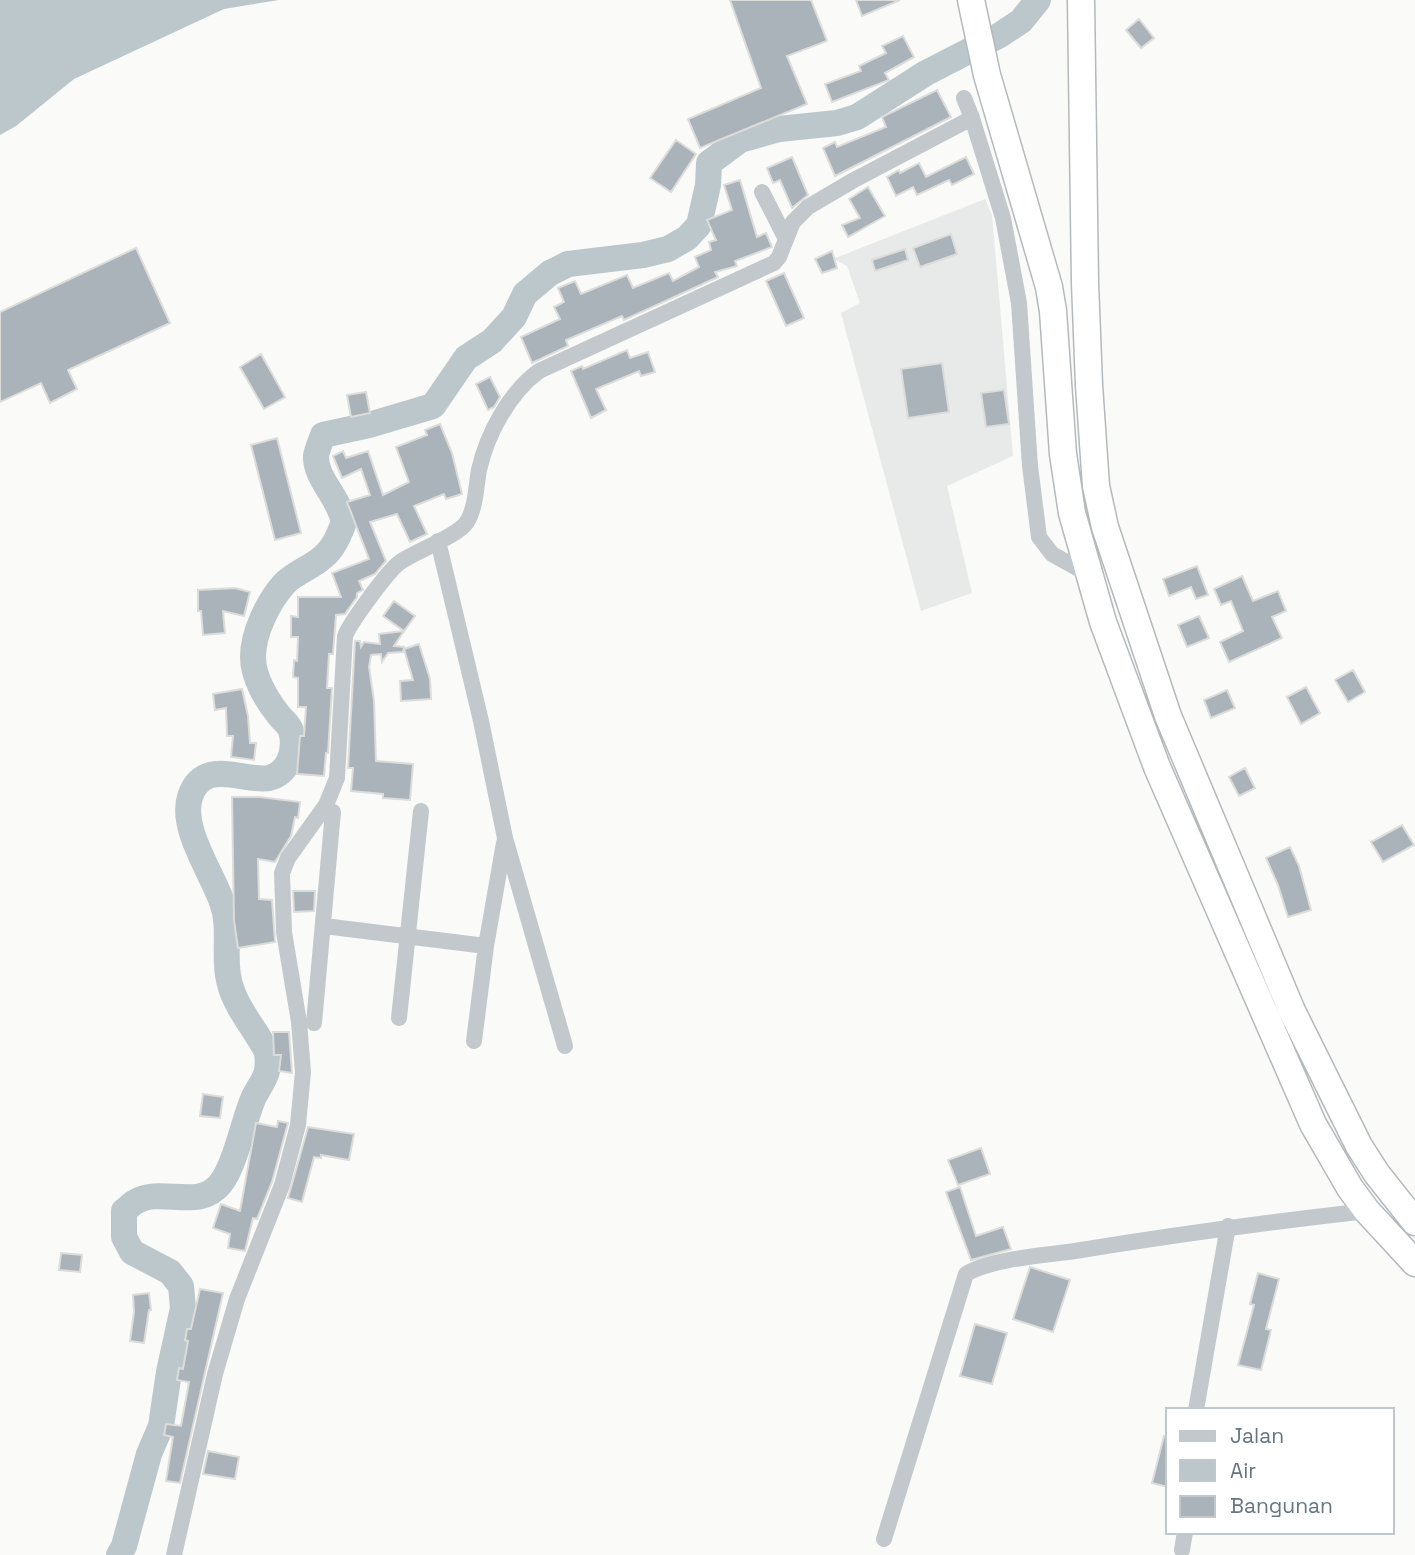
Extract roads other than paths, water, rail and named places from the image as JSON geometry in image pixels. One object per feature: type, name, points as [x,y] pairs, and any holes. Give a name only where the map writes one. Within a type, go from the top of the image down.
[{"type":"highway","points":[[971,0],[987,75],[1041,260],[1053,311],[1068,487],[1088,574],[1103,622],[1157,767],[1312,1124],[1335,1165],[1367,1211],[1415,1263]]},
{"type":"highway","points":[[1081,0],[1089,385],[1096,486],[1105,527],[1168,716],[1292,1012],[1359,1146],[1377,1174],[1415,1222]]},
{"type":"street","points":[[964,98],[1003,218],[1019,303],[1030,466],[1040,537],[1052,554],[1088,574]]},
{"type":"street","points":[[174,1555],[222,1349],[237,1299],[282,1185],[298,1125],[303,1072],[299,1022],[284,932],[282,873],[288,858],[326,805],[337,778],[343,658],[347,631],[396,566],[462,527],[468,519],[488,443],[508,405],[525,382],[539,371],[774,263],[793,222],[808,208],[854,180],[972,118]]},
{"type":"street","points":[[762,192],[786,239]]},
{"type":"street","points":[[438,541],[481,721],[505,838],[565,1046]]},
{"type":"street","points":[[314,1023],[333,811]]},
{"type":"street","points":[[399,1018],[421,811]]},
{"type":"street","points":[[474,1041],[486,946],[505,838]]},
{"type":"street","points":[[324,926],[486,946]]},
{"type":"street","points":[[884,1539],[966,1274],[976,1269],[1021,1259],[1228,1226],[1367,1211]]},
{"type":"street","points":[[1196,1408],[1228,1226]]},
{"type":"street","points":[[1182,1550],[1185,1534]]},
{"type":"water","points":[[0,0],[279,0],[224,9],[74,79],[16,126],[0,135]]},
{"type":"waterway","points":[[119,1555],[124,1546],[149,1454],[161,1426],[183,1308],[181,1286],[170,1272],[132,1252],[124,1237],[124,1211],[147,1197],[203,1196],[221,1183],[267,1069],[266,1050],[238,1005],[230,986],[225,911],[193,836],[189,822],[190,797],[196,785],[205,777],[226,774],[269,778],[281,772],[290,758],[293,742],[291,731],[261,687],[253,657],[262,618],[278,591],[288,580],[327,553],[336,541],[344,522],[317,464],[316,456],[323,435],[433,406],[466,358],[492,341],[514,317],[525,294],[550,273],[568,264],[643,255],[668,249],[687,238],[699,225],[708,185],[709,163],[740,140],[779,129],[837,123],[857,117],[926,73],[1000,35],[1021,21],[1038,0]]}]
